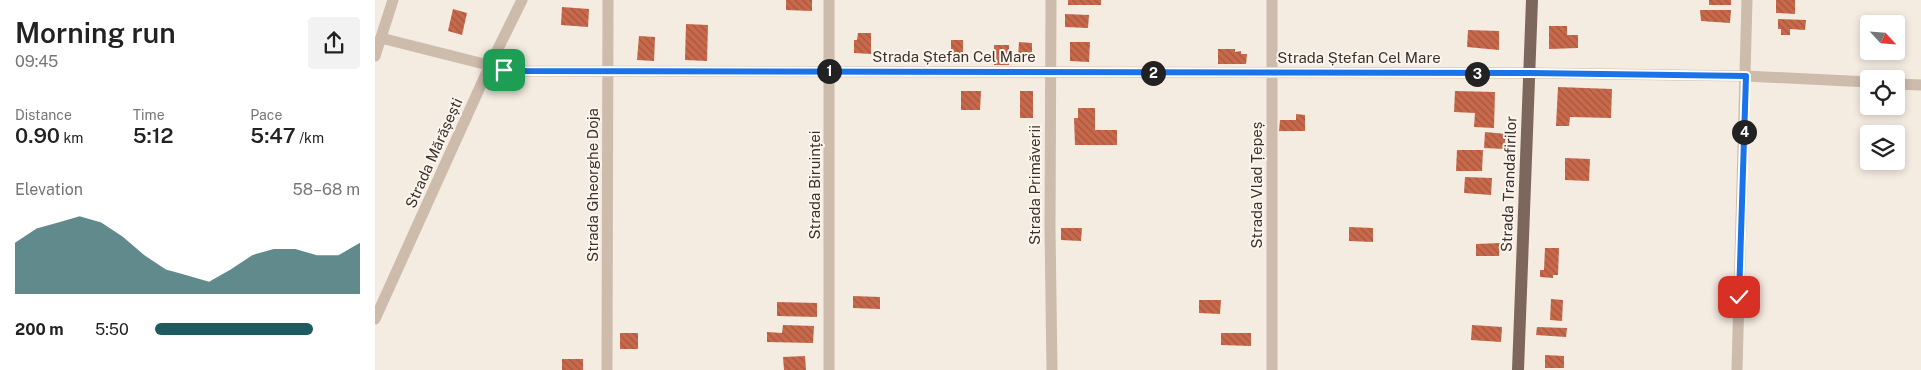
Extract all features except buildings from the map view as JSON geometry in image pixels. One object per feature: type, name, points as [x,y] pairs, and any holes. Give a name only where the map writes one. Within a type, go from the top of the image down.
[{"type":"main road","name":"Strada Trandafirilor","points":[[1519,370],[1532,0]]},
{"type":"street","points":[[375,56],[393,0]]},
{"type":"street","name":"Strada Mărășești","points":[[375,319],[490,65],[522,0]]},
{"type":"street","name":"Strada Gheorghe Doja","points":[[607,370],[608,0]]},
{"type":"street","name":"Strada Biruinței","points":[[829,0],[829,370]]},
{"type":"street","name":"Strada Primăverii","points":[[1051,0],[1050,227],[1052,370]]},
{"type":"street","name":"Strada Vlad Țepeș","points":[[1272,0],[1272,370]]},
{"type":"street","points":[[1737,370],[1747,0]]},
{"type":"street","name":"Strada Ștefan Cel Mare","points":[[381,38],[504,70],[526,71],[1530,73],[1746,76],[1860,82]]},
{"type":"street","points":[[1905,84],[1921,85]]},
{"type":"route","points":[[504,70],[1064,73],[1258,72],[1286,74],[1530,73],[1746,76],[1739,297]]}]
